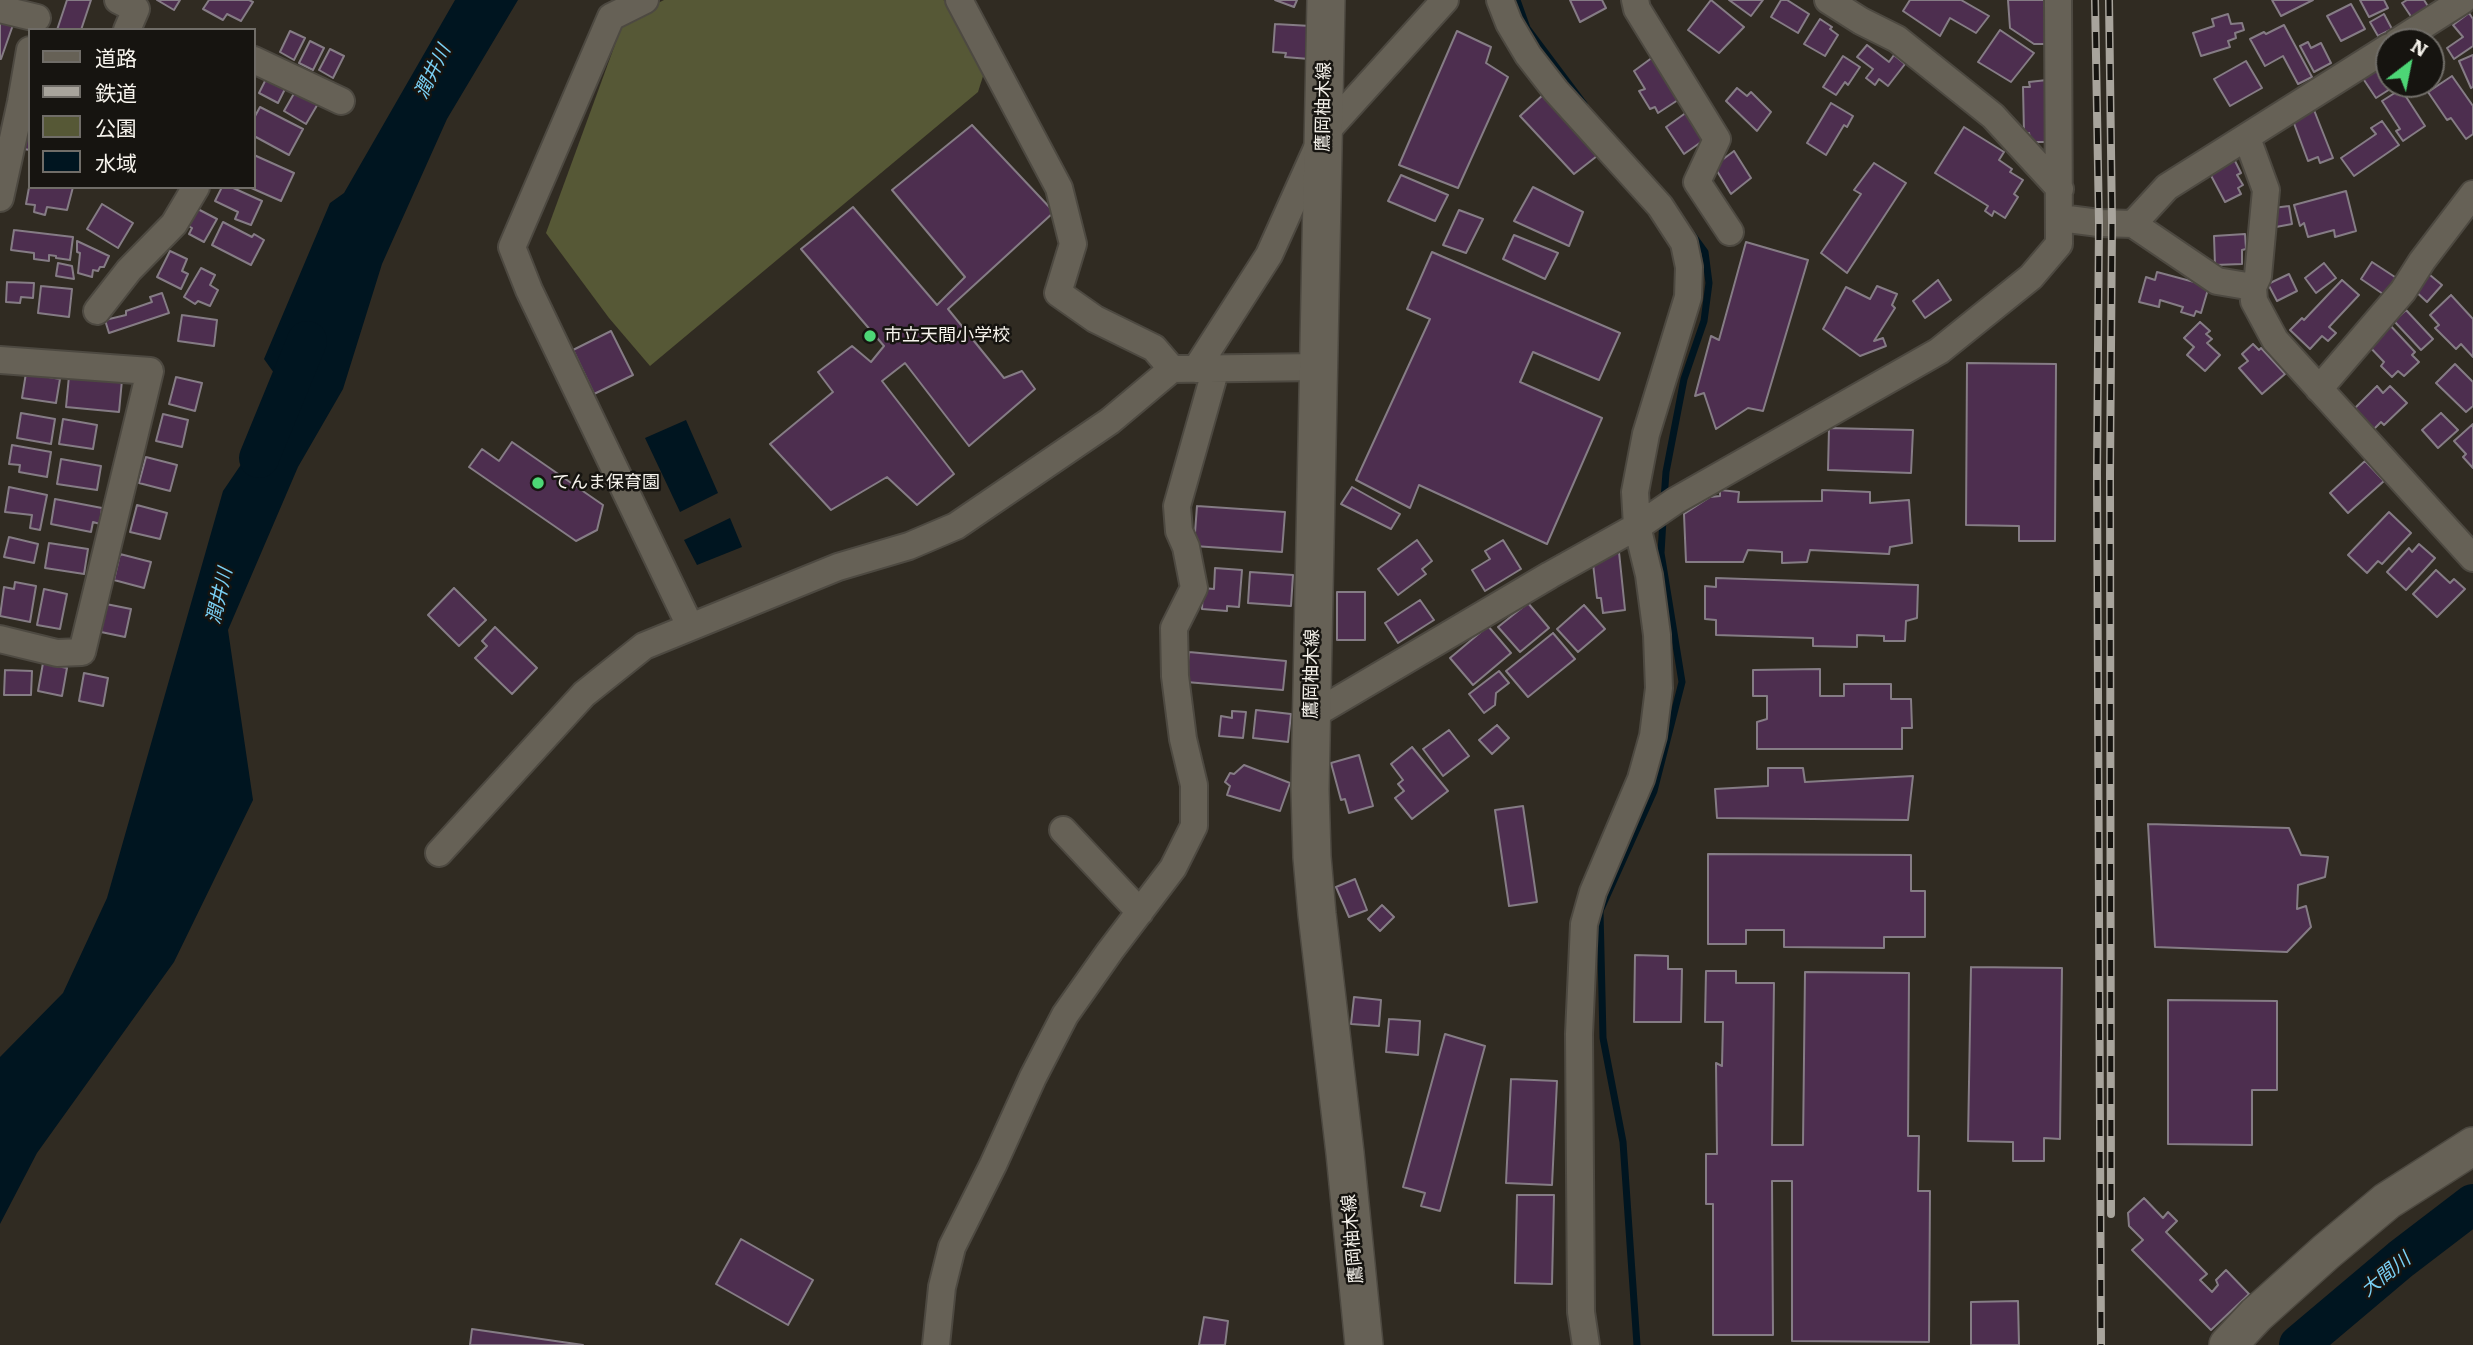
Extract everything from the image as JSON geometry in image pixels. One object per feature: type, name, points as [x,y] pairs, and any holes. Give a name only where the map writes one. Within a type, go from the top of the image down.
[{"type":"main road","name":"鷹岡柚木線","points":[[1326,0],[1311,716],[1312,857],[1364,1345]]},
{"type":"main road","points":[[2228,1345],[2256,1315],[2387,1201],[2473,1146]]},
{"type":"street","points":[[118,0],[136,9],[128,28]]},
{"type":"street","points":[[645,0],[611,17],[512,247],[529,290],[690,626]]},
{"type":"street","points":[[959,0],[1059,188],[1073,244],[1058,293],[1095,319],[1195,369],[1319,367]]},
{"type":"street","points":[[936,1345],[942,1287],[952,1247],[1065,1015],[1173,868],[1194,826],[1194,785],[1183,739],[1175,676],[1174,628],[1194,588],[1186,547],[1179,531],[1177,506],[1195,369],[1269,255],[1323,135],[1445,0]]},
{"type":"street","points":[[1500,0],[1509,23],[1528,55],[1556,92],[1660,206],[1684,243],[1689,267],[1688,297],[1646,434],[1635,492],[1657,635],[1660,688],[1653,736],[1642,779],[1593,892],[1584,924],[1579,1034],[1581,1312],[1586,1345]]},
{"type":"street","points":[[1635,0],[1637,9],[1717,139],[1697,182],[1730,232]]},
{"type":"street","points":[[1828,0],[1897,39],[1993,116],[2060,189]]},
{"type":"street","points":[[1311,716],[1675,501],[1939,351],[2031,277],[2059,244],[2058,0]]},
{"type":"street","points":[[2420,28],[2463,0]]},
{"type":"street","points":[[0,9],[38,16]]},
{"type":"street","points":[[2133,224],[2167,187],[2375,56]]},
{"type":"street","points":[[256,62],[341,101]]},
{"type":"street","points":[[0,198],[26,100],[28,75]]},
{"type":"street","points":[[2247,138],[2266,190],[2258,276],[2253,287],[2254,301],[2275,340],[2473,558]]},
{"type":"street","points":[[97,311],[129,270],[174,224],[195,189]]},
{"type":"street","points":[[2319,389],[2403,290],[2473,194]]},
{"type":"street","points":[[2060,218],[2133,224],[2217,281],[2253,287]]},
{"type":"street","points":[[0,360],[150,371],[82,652],[57,653],[0,639]]},
{"type":"street","points":[[439,853],[584,694],[644,646],[838,567],[909,546],[956,526],[1110,421],[1195,369]]},
{"type":"street","points":[[1063,831],[1139,912]]},
{"type":"green space","points":[[664,0],[943,0],[947,1],[984,73],[978,92],[650,366],[609,318],[546,233],[624,20]]},
{"type":"water","points":[[455,0],[518,0],[447,119],[382,264],[343,389],[298,467],[228,630],[253,800],[174,962],[37,1153],[0,1224],[0,1057],[63,993],[107,898],[223,491],[289,394],[264,359],[330,203],[344,193]]},
{"type":"water","points":[[686,420],[718,493],[680,512],[645,438]]},
{"type":"water","points":[[730,518],[742,547],[697,565],[684,540]]},
{"type":"building","points":[[67,0],[91,0],[82,28],[58,28]]},
{"type":"building","points":[[157,0],[180,0],[174,10]]},
{"type":"building","points":[[209,0],[253,2],[241,21],[227,14],[223,20],[203,9]]},
{"type":"building","points":[[1275,0],[1297,0],[1294,7]]},
{"type":"building","points":[[1570,0],[1602,0],[1606,8],[1580,22]]},
{"type":"building","points":[[1711,0],[1744,27],[1719,53],[1688,30]]},
{"type":"building","points":[[1729,0],[1763,0],[1751,16]]},
{"type":"building","points":[[1781,0],[1787,0],[1809,14],[1798,33],[1771,17]]},
{"type":"building","points":[[1910,0],[1961,0],[1989,16],[1976,33],[1950,18],[1940,36],[1903,11]]},
{"type":"building","points":[[2008,0],[2046,0],[2045,44],[2034,44],[2010,28]]},
{"type":"building","points":[[2272,0],[2313,0],[2281,16]]},
{"type":"building","points":[[2360,0],[2384,0],[2388,8],[2369,17]]},
{"type":"building","points":[[2407,0],[2424,0],[2431,11],[2414,21],[2402,3]]},
{"type":"building","points":[[2351,4],[2365,29],[2341,41],[2327,16]]},
{"type":"building","points":[[2469,13],[2473,19],[2473,46],[2454,59],[2447,48],[2463,37],[2453,25]]},
{"type":"building","points":[[2228,14],[2231,24],[2242,23],[2244,30],[2235,33],[2236,38],[2228,41],[2230,47],[2201,56],[2193,33],[2214,26],[2212,19]]},
{"type":"building","points":[[2384,14],[2391,28],[2375,28],[2375,31],[2370,22]]},
{"type":"building","points":[[0,17],[14,22],[1,59],[0,59]]},
{"type":"building","points":[[1820,19],[1838,35],[1825,56],[1804,44]]},
{"type":"building","points":[[1275,24],[1311,26],[1309,59],[1285,57],[1286,53],[1273,52]]},
{"type":"building","points":[[2284,25],[2312,77],[2298,84],[2283,56],[2265,66],[2250,39]]},
{"type":"building","points":[[2000,30],[2034,53],[2011,82],[1978,62]]},
{"type":"building","points":[[290,31],[305,38],[294,60],[280,52]]},
{"type":"building","points":[[1457,31],[1491,47],[1486,63],[1508,77],[1458,188],[1399,165]]},
{"type":"building","points":[[310,41],[324,48],[313,70],[299,63]]},
{"type":"building","points":[[2308,42],[2311,48],[2321,43],[2331,63],[2314,72],[2300,46]]},
{"type":"building","points":[[1867,45],[1889,62],[1894,55],[1905,64],[1888,86],[1879,79],[1875,85],[1866,78],[1873,69],[1857,57]]},
{"type":"building","points":[[330,49],[344,56],[333,78],[319,70]]},
{"type":"building","points":[[2473,55],[2473,87],[2471,88],[2459,61]]},
{"type":"building","points":[[1843,56],[1860,67],[1848,85],[1845,82],[1836,95],[1823,87]]},
{"type":"building","points":[[1653,57],[1678,100],[1658,113],[1655,107],[1650,109],[1639,91],[1645,89],[1634,71]]},
{"type":"building","points":[[2246,61],[2262,88],[2230,106],[2214,79]]},
{"type":"building","points":[[2375,64],[2375,96],[2360,74]]},
{"type":"building","points":[[268,75],[287,85],[278,103],[259,93]]},
{"type":"building","points":[[2452,76],[2473,106],[2473,134],[2466,139],[2451,118],[2447,120],[2432,98],[2445,98],[2445,81]]},
{"type":"building","points":[[2047,80],[2048,142],[2031,142],[2029,133],[2024,133],[2023,87],[2030,87],[2029,82]]},
{"type":"building","points":[[1737,88],[1747,96],[1751,92],[1771,112],[1757,131],[1726,101]]},
{"type":"building","points":[[296,90],[319,102],[306,124],[284,111]]},
{"type":"building","points":[[1544,94],[1597,156],[1574,174],[1520,116]]},
{"type":"building","points":[[2387,98],[2407,98],[2425,126],[2403,141],[2396,131],[2400,129],[2382,101]]},
{"type":"building","points":[[1831,103],[1853,116],[1847,127],[1844,125],[1826,155],[1807,143]]},
{"type":"building","points":[[260,107],[303,129],[289,155],[256,137],[256,114]]},
{"type":"building","points":[[2314,110],[2333,158],[2320,163],[2318,157],[2308,161],[2292,118]]},
{"type":"building","points":[[1687,112],[1704,140],[1684,154],[1666,127]]},
{"type":"building","points":[[2382,121],[2399,145],[2354,176],[2341,158],[2376,134],[2371,128]]},
{"type":"building","points":[[972,125],[1054,212],[948,309],[1004,378],[1022,371],[1035,389],[969,446],[905,363],[882,381],[954,474],[917,505],[887,477],[831,510],[770,444],[833,392],[818,372],[852,346],[871,362],[884,346],[801,249],[853,207],[937,305],[965,277],[892,190]]},
{"type":"building","points":[[1964,127],[2004,152],[1999,160],[2012,169],[2010,172],[2023,180],[2014,194],[2018,197],[2005,218],[1994,211],[1992,216],[1985,211],[1988,206],[1935,173]]},
{"type":"building","points":[[28,134],[28,150],[24,149]]},
{"type":"building","points":[[1734,151],[1751,178],[1731,194],[1714,166]]},
{"type":"building","points":[[2232,155],[2241,173],[2237,175],[2243,185],[2238,188],[2241,194],[2225,202],[2207,168]]},
{"type":"building","points":[[256,156],[294,173],[281,201],[254,189],[256,189]]},
{"type":"building","points":[[1874,163],[1906,183],[1847,273],[1821,253],[1861,194],[1854,190]]},
{"type":"building","points":[[1401,175],[1448,195],[1435,221],[1388,201]]},
{"type":"building","points":[[1533,187],[1583,212],[1569,246],[1514,221]]},
{"type":"building","points":[[29,189],[72,189],[67,210],[47,207],[45,215],[34,212],[35,205],[26,204]]},
{"type":"building","points":[[221,189],[235,189],[262,201],[251,225],[235,219],[238,212],[215,201]]},
{"type":"building","points":[[2346,191],[2356,231],[2335,237],[2334,230],[2308,237],[2304,223],[2300,226],[2294,205]]},
{"type":"building","points":[[102,204],[133,223],[118,248],[87,229]]},
{"type":"building","points":[[192,206],[217,219],[204,242],[189,234],[192,228],[183,223]]},
{"type":"building","points":[[2289,206],[2292,224],[2276,227],[2273,208]]},
{"type":"building","points":[[1459,210],[1483,219],[1466,253],[1443,245]]},
{"type":"building","points":[[223,222],[264,240],[251,265],[212,245]]},
{"type":"building","points":[[14,230],[73,237],[70,260],[49,255],[49,261],[34,259],[34,253],[11,250]]},
{"type":"building","points":[[2245,234],[2246,249],[2242,250],[2242,264],[2215,265],[2214,236]]},
{"type":"building","points":[[1514,235],[1558,253],[1545,279],[1503,259]]},
{"type":"building","points":[[77,241],[109,256],[104,267],[100,267],[98,271],[93,270],[92,277],[78,273],[80,253],[77,252]]},
{"type":"building","points":[[1746,242],[1808,260],[1763,411],[1748,408],[1716,429],[1704,393],[1695,396],[1711,336],[1719,340]]},
{"type":"building","points":[[170,251],[187,259],[182,271],[188,274],[181,289],[157,277]]},
{"type":"building","points":[[1432,252],[1620,333],[1599,380],[1533,352],[1520,382],[1602,418],[1547,544],[1419,485],[1410,508],[1356,480],[1430,319],[1407,309]]},
{"type":"building","points":[[2372,262],[2398,279],[2386,296],[2361,279]]},
{"type":"building","points":[[58,263],[72,266],[74,279],[56,276]]},
{"type":"building","points":[[2324,263],[2336,278],[2316,293],[2305,278]]},
{"type":"building","points":[[201,268],[215,275],[210,285],[218,290],[210,306],[198,301],[195,304],[184,297]]},
{"type":"building","points":[[2424,270],[2442,285],[2427,302],[2412,288]]},
{"type":"building","points":[[2157,272],[2209,286],[2201,313],[2196,311],[2194,316],[2181,312],[2183,307],[2160,300],[2159,307],[2139,302],[2146,277],[2155,280]]},
{"type":"building","points":[[2289,274],[2297,291],[2277,301],[2268,284]]},
{"type":"building","points":[[1938,280],[1951,300],[1925,318],[1913,301]]},
{"type":"building","points":[[2342,280],[2359,295],[2329,327],[2336,333],[2328,341],[2322,336],[2310,349],[2290,330],[2302,318],[2304,320]]},
{"type":"building","points":[[7,282],[34,283],[33,298],[21,297],[20,303],[6,302]]},
{"type":"building","points":[[41,286],[72,289],[69,317],[38,313]]},
{"type":"building","points":[[1877,286],[1897,294],[1892,305],[1895,308],[1874,341],[1883,338],[1886,346],[1860,356],[1823,329],[1846,287],[1870,299]]},
{"type":"building","points":[[162,293],[169,313],[109,333],[105,320],[126,315],[126,311],[152,302],[150,297]]},
{"type":"building","points":[[2451,295],[2473,319],[2473,357],[2461,344],[2456,349],[2435,328],[2439,325],[2430,315]]},
{"type":"building","points":[[2406,310],[2433,339],[2421,350],[2394,321]]},
{"type":"building","points":[[182,315],[217,320],[214,346],[178,341]]},
{"type":"building","points":[[2200,322],[2210,331],[2206,334],[2212,339],[2207,343],[2220,355],[2205,371],[2187,355],[2194,347],[2184,338]]},
{"type":"building","points":[[2388,323],[2415,352],[2412,355],[2419,362],[2404,376],[2398,371],[2392,377],[2381,366],[2384,362],[2367,344]]},
{"type":"building","points":[[611,331],[633,375],[594,394],[573,350]]},
{"type":"building","points":[[2253,344],[2259,350],[2261,348],[2285,374],[2262,394],[2239,368],[2248,361],[2242,354]]},
{"type":"building","points":[[1967,363],[2056,364],[2055,541],[2019,541],[2019,526],[1966,525]]},
{"type":"building","points":[[2455,364],[2473,382],[2473,406],[2466,412],[2436,383]]},
{"type":"building","points":[[26,373],[60,379],[56,403],[22,398]]},
{"type":"building","points":[[69,376],[122,380],[119,412],[66,407]]},
{"type":"building","points":[[176,377],[202,383],[195,411],[169,404]]},
{"type":"building","points":[[2377,386],[2383,393],[2390,386],[2407,403],[2384,425],[2381,422],[2371,432],[2351,412]]},
{"type":"building","points":[[21,413],[55,419],[51,444],[17,438]]},
{"type":"building","points":[[2441,413],[2458,430],[2438,448],[2422,430]]},
{"type":"building","points":[[163,414],[188,420],[182,447],[156,441]]},
{"type":"building","points":[[63,419],[97,425],[93,449],[59,444]]},
{"type":"building","points":[[2473,424],[2473,468],[2463,457],[2466,454],[2454,441]]},
{"type":"building","points":[[1829,428],[1913,430],[1911,473],[1828,470]]},
{"type":"building","points":[[512,442],[603,505],[597,530],[576,541],[469,467],[482,449],[499,461]]},
{"type":"building","points":[[12,445],[51,452],[47,477],[19,472],[20,465],[9,464]]},
{"type":"building","points":[[146,457],[177,465],[170,491],[139,483]]},
{"type":"building","points":[[61,459],[101,466],[97,490],[57,484]]},
{"type":"building","points":[[2365,461],[2384,481],[2348,513],[2330,493]]},
{"type":"building","points":[[9,487],[47,495],[40,530],[30,528],[32,515],[5,512]]},
{"type":"building","points":[[1352,487],[1400,514],[1391,529],[1341,504]]},
{"type":"building","points":[[1720,490],[1739,492],[1738,502],[1822,501],[1822,490],[1870,492],[1870,503],[1909,500],[1912,543],[1890,547],[1889,554],[1810,550],[1807,562],[1782,563],[1782,552],[1748,550],[1743,562],[1686,562],[1684,514],[1710,497],[1720,496]]},
{"type":"building","points":[[55,499],[102,508],[100,524],[93,522],[91,532],[51,524]]},
{"type":"building","points":[[137,505],[167,513],[160,539],[130,532]]},
{"type":"building","points":[[1197,506],[1285,512],[1282,552],[1194,546]]},
{"type":"building","points":[[2389,512],[2411,533],[2382,564],[2378,561],[2367,573],[2348,555]]},
{"type":"building","points":[[9,537],[38,544],[34,563],[4,557]]},
{"type":"building","points":[[1417,540],[1432,561],[1422,569],[1426,574],[1398,595],[1378,569]]},
{"type":"building","points":[[1503,540],[1521,569],[1485,591],[1472,570],[1490,559],[1485,551]]},
{"type":"building","points":[[49,543],[88,549],[84,574],[45,568]]},
{"type":"building","points":[[2419,544],[2435,558],[2406,590],[2387,572],[2409,548],[2412,552]]},
{"type":"building","points":[[1619,552],[1625,610],[1603,613],[1601,598],[1597,598],[1592,555]]},
{"type":"building","points":[[120,554],[151,562],[144,588],[114,580]]},
{"type":"building","points":[[1215,568],[1242,570],[1239,607],[1227,606],[1227,611],[1202,609],[1203,588],[1214,589]]},
{"type":"building","points":[[2436,570],[2450,583],[2454,579],[2465,589],[2437,617],[2413,594]]},
{"type":"building","points":[[1250,572],[1293,575],[1291,606],[1248,603]]},
{"type":"building","points":[[1716,578],[1918,585],[1917,618],[1906,621],[1905,641],[1884,641],[1884,636],[1857,635],[1857,647],[1813,646],[1813,638],[1716,635],[1716,620],[1705,619],[1705,586],[1716,587]]},
{"type":"building","points":[[15,582],[36,586],[30,622],[0,616],[4,587],[14,589]]},
{"type":"building","points":[[454,588],[486,620],[459,646],[428,615]]},
{"type":"building","points":[[44,589],[67,594],[60,629],[37,625]]},
{"type":"building","points":[[1337,592],[1365,592],[1365,640],[1337,640]]},
{"type":"building","points":[[1420,600],[1434,620],[1398,643],[1385,623]]},
{"type":"building","points":[[1528,603],[1549,628],[1520,652],[1498,627]]},
{"type":"building","points":[[106,604],[131,609],[125,637],[101,632]]},
{"type":"building","points":[[1584,605],[1605,629],[1578,652],[1557,629]]},
{"type":"building","points":[[1488,626],[1511,653],[1473,685],[1450,658]]},
{"type":"building","points":[[495,627],[537,668],[512,694],[475,658],[487,646],[482,641]]},
{"type":"building","points":[[1553,633],[1575,659],[1528,697],[1506,671]]},
{"type":"building","points":[[1189,652],[1286,661],[1283,690],[1186,682]]},
{"type":"building","points":[[43,663],[67,668],[62,696],[38,691]]},
{"type":"building","points":[[1820,669],[1820,696],[1844,696],[1844,684],[1891,684],[1891,699],[1911,699],[1912,728],[1902,728],[1902,749],[1757,749],[1757,722],[1767,719],[1767,696],[1753,696],[1753,670]]},
{"type":"building","points":[[5,670],[32,671],[31,695],[4,695]]},
{"type":"building","points":[[1499,671],[1509,683],[1496,693],[1495,705],[1484,713],[1469,694]]},
{"type":"building","points":[[84,673],[108,678],[103,706],[79,701]]},
{"type":"building","points":[[1256,710],[1291,714],[1288,742],[1253,738]]},
{"type":"building","points":[[1232,711],[1246,712],[1243,738],[1219,736],[1221,716],[1232,718]]},
{"type":"building","points":[[1497,725],[1509,738],[1492,754],[1479,740]]},
{"type":"building","points":[[1449,730],[1469,756],[1443,776],[1423,749]]},
{"type":"building","points":[[1412,747],[1448,791],[1412,819],[1395,798],[1404,791],[1398,784],[1403,780],[1391,764]]},
{"type":"building","points":[[1359,755],[1373,806],[1349,813],[1345,799],[1341,800],[1331,763]]},
{"type":"building","points":[[1244,765],[1290,783],[1280,811],[1227,795],[1230,786],[1225,782],[1230,773],[1234,774]]},
{"type":"building","points":[[1768,768],[1803,768],[1805,782],[1913,776],[1908,820],[1717,818],[1715,789],[1768,786]]},
{"type":"building","points":[[1523,806],[1537,902],[1509,906],[1495,810]]},
{"type":"building","points":[[2148,824],[2289,828],[2301,855],[2328,857],[2325,877],[2298,885],[2297,909],[2306,906],[2311,927],[2287,952],[2155,947]]},
{"type":"building","points":[[1708,854],[1911,855],[1911,891],[1925,891],[1925,937],[1884,937],[1884,948],[1784,947],[1784,930],[1746,930],[1746,944],[1708,944]]},
{"type":"building","points":[[1355,879],[1367,910],[1349,917],[1336,887]]},
{"type":"building","points":[[1382,905],[1394,917],[1380,931],[1368,919]]},
{"type":"building","points":[[1635,955],[1668,956],[1668,969],[1682,969],[1681,1022],[1634,1022]]},
{"type":"building","points":[[1971,967],[2062,968],[2060,1139],[2044,1138],[2044,1161],[2013,1161],[2013,1142],[1968,1141]]},
{"type":"building","points":[[1706,971],[1736,971],[1736,983],[1774,983],[1772,1145],[1803,1145],[1805,972],[1909,973],[1908,1136],[1919,1136],[1918,1191],[1930,1191],[1929,1342],[1792,1341],[1792,1181],[1772,1181],[1773,1335],[1713,1335],[1713,1204],[1706,1204],[1706,1154],[1717,1154],[1716,1063],[1722,1066],[1723,1022],[1705,1022]]},
{"type":"building","points":[[1354,997],[1381,1000],[1379,1026],[1351,1024]]},
{"type":"building","points":[[2168,1000],[2277,1001],[2277,1090],[2252,1090],[2252,1145],[2168,1144]]},
{"type":"building","points":[[1389,1019],[1420,1021],[1418,1055],[1386,1052]]},
{"type":"building","points":[[1445,1034],[1485,1046],[1440,1211],[1421,1206],[1425,1193],[1403,1187]]},
{"type":"building","points":[[1511,1079],[1557,1081],[1552,1185],[1506,1183]]},
{"type":"building","points":[[1517,1195],[1554,1195],[1552,1284],[1515,1283]]},
{"type":"building","points":[[2144,1198],[2163,1218],[2168,1212],[2177,1221],[2166,1232],[2207,1274],[2200,1280],[2212,1292],[2218,1285],[2216,1280],[2226,1270],[2249,1294],[2211,1330],[2132,1250],[2143,1240],[2129,1226],[2128,1213]]},
{"type":"building","points":[[741,1239],[813,1280],[788,1325],[716,1284]]},
{"type":"building","points":[[2018,1301],[2019,1345],[1971,1345],[1971,1302]]},
{"type":"building","points":[[1204,1317],[1228,1321],[1225,1345],[1199,1345]]},
{"type":"building","points":[[472,1329],[583,1345],[470,1345]]},
{"type":"waterway","points":[[1517,0],[1527,28],[1584,104]]},
{"type":"waterway","points":[[1664,500],[1666,472],[1684,379],[1704,321],[1709,283],[1705,252],[1692,234]]},
{"type":"waterway","name":"潤井川","points":[[259,458],[307,341]]},
{"type":"waterway","points":[[1637,1345],[1623,1142],[1603,1038],[1600,911],[1654,791],[1682,682],[1661,553],[1663,519]]},
{"type":"waterway","name":"大間川","points":[[2299,1345],[2401,1259],[2473,1204]]},
{"type":"railway","points":[[2095,0],[2099,223],[2097,473],[2101,1345]]},
{"type":"railway","points":[[2109,0],[2112,223],[2111,1214]]},
{"type":"place","name":"市立天間小学校","points":[[870,336]]},
{"type":"place","name":"てんま保育園","points":[[538,483]]}]
